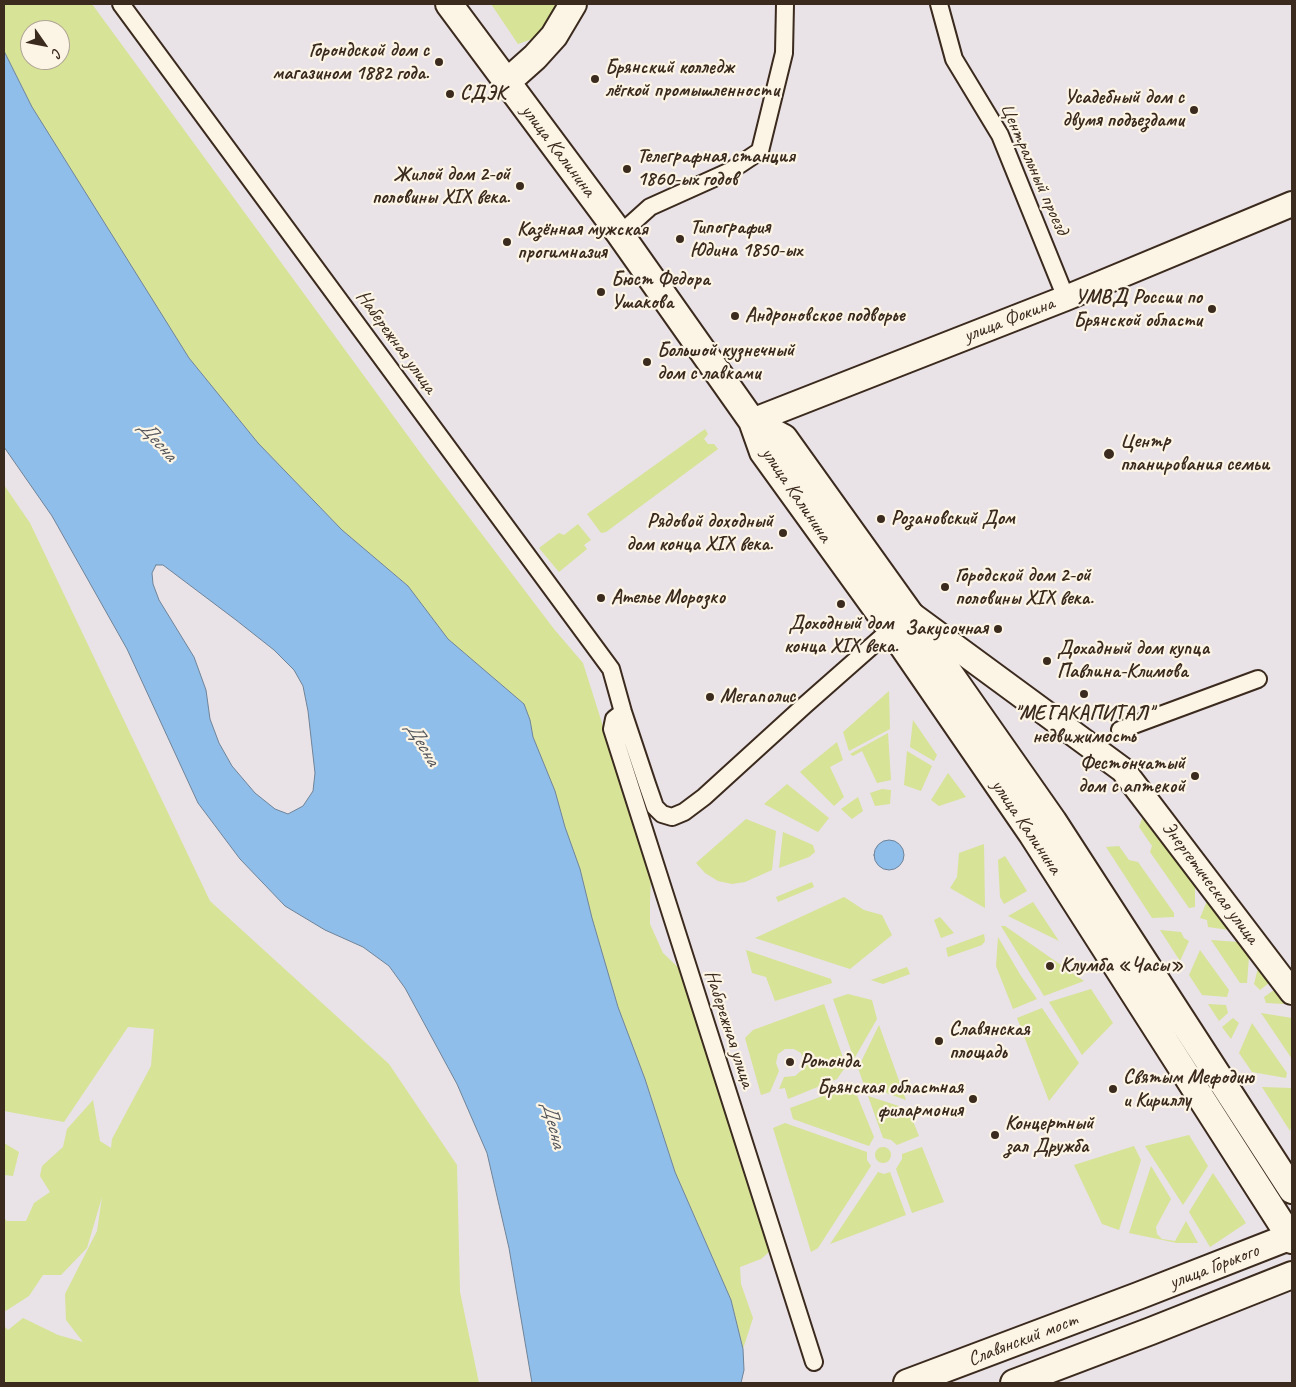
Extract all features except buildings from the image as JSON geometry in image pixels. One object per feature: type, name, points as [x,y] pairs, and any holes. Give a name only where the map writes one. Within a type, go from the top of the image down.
[{"type":"main road","name":"улица Калинина","points":[[449,4],[620,234],[752,421],[784,438],[1046,856],[1291,1239]]},
{"type":"main road","points":[[507,82],[535,57],[554,36],[573,4]]},
{"type":"main road","name":"улица Фокина","points":[[752,421],[1066,298],[1292,204]]},
{"type":"main road","name":"улица Калинина","points":[[900,621],[929,644],[1053,821],[1292,1190]]},
{"type":"main road","name":"Энергетическая улица","points":[[900,621],[1123,770],[1292,992]]},
{"type":"main road","name":"улица Горького","points":[[1138,1296],[1291,1239]]},
{"type":"main road","name":"улица Горького","points":[[1151,1331],[1292,1275]]},
{"type":"main road","name":"Славянский мост","points":[[907,1383],[1138,1296]]},
{"type":"main road","name":"Славянский мост","points":[[1014,1383],[1151,1331]]},
{"type":"street","name":"Набережная улица","points":[[121,4],[611,669],[654,807],[662,814],[672,817],[684,812],[722,782],[900,621]]},
{"type":"street","points":[[620,234],[650,207],[730,171],[760,151],[784,53],[784,4]]},
{"type":"street","name":"Центральный проезд","points":[[939,4],[954,58],[1000,135],[1066,298]]},
{"type":"street","points":[[1120,730],[1258,679]]},
{"type":"street","name":"Набережная улица","points":[[623,712],[614,719],[612,729],[814,1362]]},
{"type":"green space","points":[[4,4],[92,4],[427,462],[554,629],[583,663],[651,878],[650,924],[663,953],[683,972],[769,1252],[761,1259],[740,1267],[741,1284],[753,1318],[743,1349],[731,1300],[675,1172],[645,1079],[618,1007],[580,869],[555,791],[533,737],[530,720],[524,704],[448,639],[408,586],[342,530],[258,443],[189,358],[32,107],[4,51]]},
{"type":"green space","points":[[491,4],[564,4],[543,35],[518,44]]},
{"type":"green space","points":[[705,429],[708,434],[704,439],[708,444],[714,444],[718,449],[606,532],[601,533],[587,514]]},
{"type":"green space","points":[[4,485],[30,523],[210,901],[389,1064],[457,1165],[460,1292],[479,1383],[4,1383],[4,1326],[8,1330],[23,1318],[58,1335],[83,1342],[66,1320],[65,1294],[97,1231],[102,1197],[87,1248],[61,1275],[43,1275],[29,1296],[4,1312],[4,1218],[7,1221],[26,1221],[34,1203],[50,1192],[40,1176],[42,1166],[63,1147],[67,1129],[93,1100],[100,1141],[111,1148],[112,1139],[151,1066],[154,1029],[128,1027],[64,1122],[4,1111]]},
{"type":"green space","points":[[578,524],[591,540],[584,545],[587,549],[559,572],[539,548],[559,533],[564,535]]},
{"type":"green space","points":[[889,691],[890,729],[849,751],[843,732]]},
{"type":"green space","points":[[913,720],[937,755],[934,761],[910,747]]},
{"type":"green space","points":[[888,733],[891,780],[877,783],[862,751],[853,756],[850,754]]},
{"type":"green space","points":[[837,742],[843,760],[830,767],[844,797],[834,806],[800,772]]},
{"type":"green space","points":[[907,751],[932,766],[921,791],[904,785]]},
{"type":"green space","points":[[948,773],[966,797],[939,806],[931,800]]},
{"type":"green space","points":[[787,784],[829,818],[818,832],[764,804]]},
{"type":"green space","points":[[882,789],[891,790],[890,804],[875,806],[870,793]]},
{"type":"green space","points":[[858,797],[863,811],[852,819],[841,809]]},
{"type":"green space","points":[[1143,816],[1195,884],[1195,907],[1189,908],[1150,852],[1152,846],[1139,827]]},
{"type":"green space","points":[[746,819],[776,831],[772,870],[745,882],[732,884],[718,881],[705,873],[696,863]]},
{"type":"green space","points":[[783,832],[813,845],[815,852],[809,857],[779,868]]},
{"type":"green space","points":[[984,844],[985,908],[950,888],[957,877],[959,853]]},
{"type":"green space","points":[[1119,846],[1129,860],[1138,862],[1174,913],[1174,917],[1152,918],[1106,847]]},
{"type":"green space","points":[[1005,856],[1027,891],[1004,904],[1000,897],[998,860]]},
{"type":"green space","points":[[812,882],[814,887],[778,902],[776,897]]},
{"type":"green space","points":[[844,897],[864,910],[882,915],[892,935],[850,969],[755,938]]},
{"type":"green space","points":[[1207,901],[1229,930],[1208,927],[1207,920],[1200,918]]},
{"type":"green space","points":[[1033,902],[1059,941],[1008,916]]},
{"type":"green space","points":[[940,917],[954,933],[941,938],[934,920]]},
{"type":"green space","points":[[1001,926],[1005,926],[1084,981],[1044,996]]},
{"type":"green space","points":[[1160,930],[1181,932],[1184,938],[1189,941],[1180,961]]},
{"type":"green space","points":[[984,934],[985,941],[982,945],[948,957],[946,948]]},
{"type":"green space","points":[[998,937],[1037,999],[1013,1009],[996,966]]},
{"type":"green space","points":[[1211,940],[1238,942],[1249,957],[1247,983],[1240,983]]},
{"type":"green space","points":[[746,950],[831,979],[832,983],[775,1001],[766,977],[752,973]]},
{"type":"green space","points":[[1200,950],[1229,990],[1227,997],[1202,995],[1189,975]]},
{"type":"green space","points":[[907,967],[910,974],[883,984],[871,980]]},
{"type":"green space","points":[[1258,968],[1269,983],[1260,990],[1254,984]]},
{"type":"green space","points":[[1091,989],[1113,1023],[1082,1055],[1049,1002]]},
{"type":"green space","points":[[1274,990],[1285,1004],[1266,1003],[1264,997]]},
{"type":"green space","points":[[848,994],[872,1000],[877,1019],[854,1059],[833,999]]},
{"type":"green space","points":[[824,1004],[846,1066],[837,1079],[788,1099],[785,1088],[779,1089],[784,1077],[795,1076],[802,1070],[804,1062],[801,1053],[794,1049],[785,1049],[778,1054],[776,1063],[779,1071],[770,1092],[761,1095],[745,1038],[753,1030]]},
{"type":"green space","points":[[1208,1004],[1226,1005],[1228,1013],[1219,1021]]},
{"type":"green space","points":[[1042,1008],[1079,1063],[1049,1101],[1017,1018]]},
{"type":"green space","points":[[1261,1013],[1292,1018],[1292,1059]]},
{"type":"green space","points":[[1233,1018],[1239,1023],[1231,1039],[1222,1027]]},
{"type":"green space","points":[[1252,1023],[1287,1073],[1286,1078],[1252,1072],[1239,1053]]},
{"type":"green space","points":[[879,1025],[906,1100],[864,1085],[858,1068]]},
{"type":"green space","points":[[1262,1087],[1291,1088],[1292,1123],[1290,1131]]},
{"type":"green space","points":[[839,1090],[856,1093],[874,1137],[869,1146],[793,1119],[790,1108]]},
{"type":"green space","points":[[868,1096],[908,1109],[919,1136],[897,1145],[891,1140],[883,1138]]},
{"type":"green space","points":[[785,1123],[867,1152],[867,1160],[871,1166],[818,1248],[811,1252],[773,1128]]},
{"type":"green space","points":[[1189,1135],[1208,1166],[1183,1205],[1145,1146]]},
{"type":"green space","points":[[4,1143],[19,1152],[13,1176],[4,1175]]},
{"type":"green space","points":[[1134,1146],[1141,1160],[1119,1230],[1102,1224],[1074,1165]]},
{"type":"green space","points":[[880,1147],[886,1147],[891,1152],[889,1161],[880,1163],[875,1158],[875,1152]]},
{"type":"green space","points":[[922,1147],[944,1202],[912,1213],[896,1169],[902,1159],[902,1154]]},
{"type":"green space","points":[[1151,1166],[1171,1199],[1156,1227],[1157,1234],[1162,1239],[1175,1241],[1186,1221],[1198,1243],[1177,1243],[1129,1233]]},
{"type":"green space","points":[[878,1172],[884,1174],[890,1172],[906,1215],[830,1244]]},
{"type":"green space","points":[[1213,1173],[1246,1223],[1210,1247],[1189,1212]]},
{"type":"water","name":"Десна","points":[[4,51],[32,107],[189,358],[258,443],[342,530],[408,586],[448,639],[524,704],[530,720],[533,737],[555,791],[580,869],[618,1007],[645,1079],[675,1172],[731,1300],[743,1349],[744,1370],[741,1383],[532,1383],[509,1248],[487,1153],[457,1084],[405,988],[389,966],[363,947],[325,930],[285,906],[240,859],[198,803],[127,649],[52,516],[4,447]],"holes":[[[156,565],[163,565],[274,650],[294,670],[303,686],[308,711],[315,773],[313,791],[303,806],[288,814],[275,809],[255,793],[232,766],[219,743],[210,719],[206,690],[194,657],[159,600],[153,584],[152,573]]]},
{"type":"water","points":[[889,840],[900,844],[904,855],[900,866],[889,870],[878,866],[874,855],[878,844]]},
{"type":"place","name":"Горондской дом с магазином 1882 года.","points":[[439,62]]},
{"type":"place","name":"Брянский колледж лёгкой промышленности","points":[[595,79]]},
{"type":"place","name":"СДЭК","points":[[450,94]]},
{"type":"place","name":"Усадебный дом с двумя подъездами","points":[[1194,110]]},
{"type":"place","name":"Телеграфная станция 1860-ых годов","points":[[627,169]]},
{"type":"place","name":"Жилой дом 2-ой половины XIX века.","points":[[520,186]]},
{"type":"place","name":"Типография Юдина 1850-ых","points":[[680,239]]},
{"type":"place","name":"Казённая мужская прогимназия","points":[[507,242]]},
{"type":"place","name":"Бюст Федора Ушакова","points":[[601,292]]},
{"type":"place","name":"УМВД России по Брянской области","points":[[1212,309]]},
{"type":"place","name":"Андроновское подворье","points":[[735,316]]},
{"type":"place","name":"Большой кузнечный дом с лавками","points":[[647,362]]},
{"type":"place","name":"Центр планирования семьи","points":[[1109,454]]},
{"type":"place","name":"Розановский Дом","points":[[881,519]]},
{"type":"place","name":"Рядовой доходный дом конца XIX века.","points":[[783,533]]},
{"type":"place","name":"Городской дом 2-ой половины XIX века.","points":[[945,587]]},
{"type":"place","name":"Ателье Морозко","points":[[601,598]]},
{"type":"place","name":"Доходный дом конца XIX века.","points":[[841,604]]},
{"type":"place","name":"Закусочная","points":[[998,629]]},
{"type":"place","name":"Дохадный дом купца Павлина-Климова","points":[[1047,661]]},
{"type":"place","name":"\"МЕГАКАПИТАЛ\" недвижимость","points":[[1084,694]]},
{"type":"place","name":"Мегаполис","points":[[710,697]]},
{"type":"place","name":"Фестончатый дом с аптекой","points":[[1195,776]]},
{"type":"place","name":"Клумба «Часы»","points":[[1050,966]]},
{"type":"place","name":"Славянская площадь","points":[[939,1041]]},
{"type":"place","name":"Ротонда","points":[[790,1062]]},
{"type":"place","name":"Святым Мефодию и Кириллу","points":[[1113,1089]]},
{"type":"place","name":"Брянская областная филармония","points":[[973,1099]]},
{"type":"place","name":"Концертный зал Дружба","points":[[995,1135]]}]
